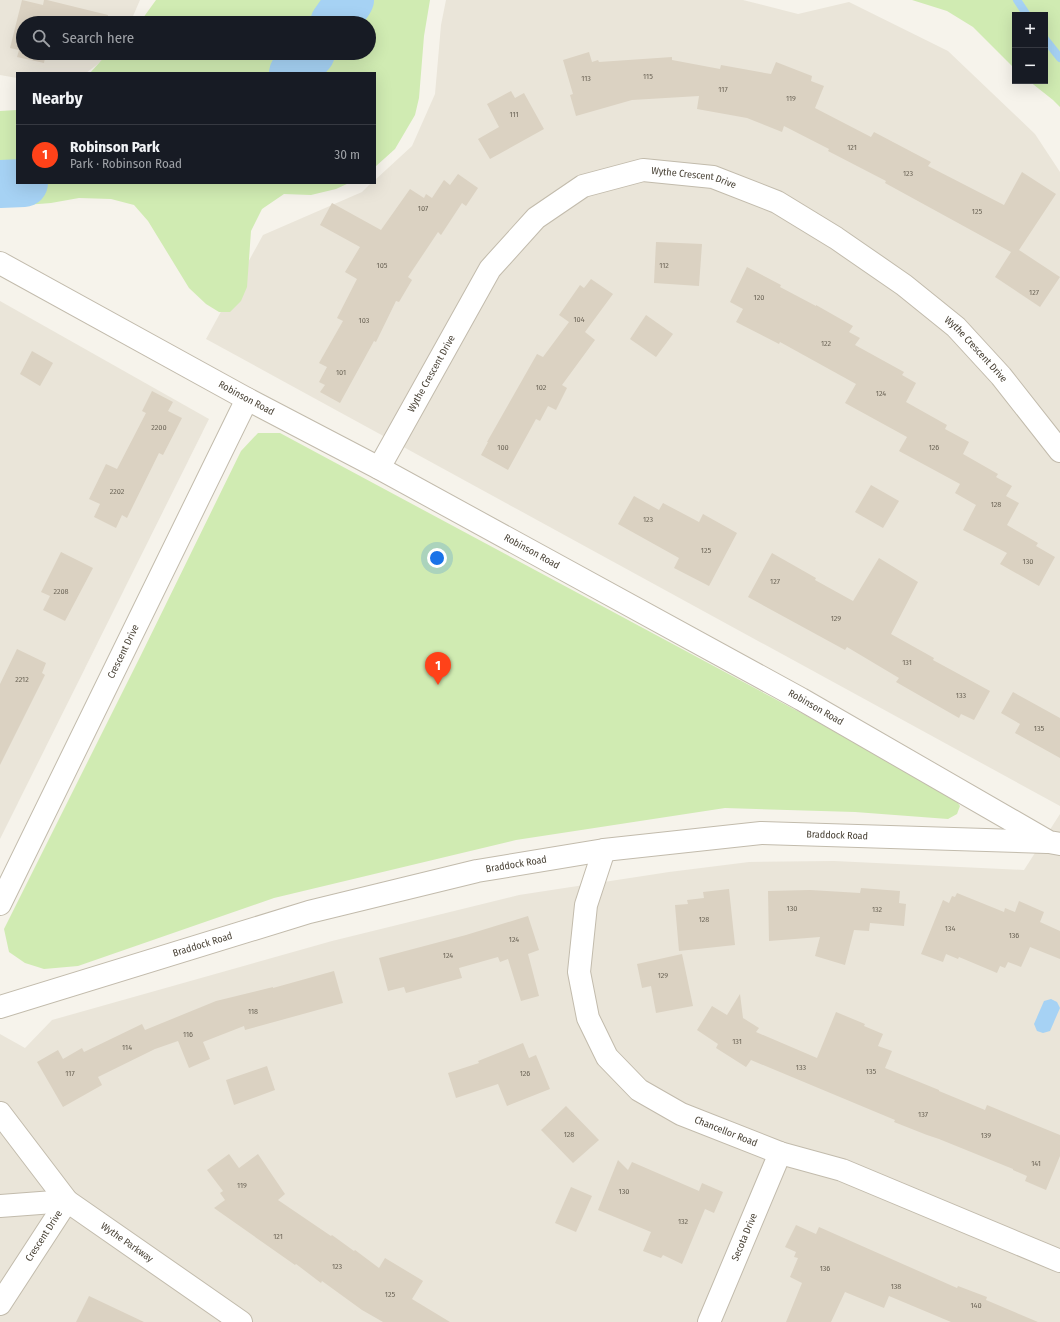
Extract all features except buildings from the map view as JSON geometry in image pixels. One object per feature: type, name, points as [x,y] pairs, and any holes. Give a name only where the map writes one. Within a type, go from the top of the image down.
[{"type":"street","name":"Wythe Crescent Drive","points":[[379,468],[490,269],[536,218],[583,186],[643,170],[713,177],[777,202],[836,238],[904,285],[956,327],[1001,376],[1060,451]]},
{"type":"street","name":"Robinson Road","points":[[0,263],[247,399],[379,468],[801,699],[1054,843]]},
{"type":"street","name":"Crescent Drive","points":[[0,904],[247,399]]},
{"type":"street","name":"Braddock Road","points":[[0,1007],[309,912],[477,871],[604,850],[761,833],[1054,843]]},
{"type":"street","name":"Chancellor Road","points":[[604,850],[586,905],[580,972],[588,1018],[607,1058],[639,1090],[681,1114],[780,1153],[842,1170],[1060,1261]]},
{"type":"street","name":"Crescent Drive","points":[[0,1113],[67,1201],[0,1304]]},
{"type":"street","name":"Secota Drive","points":[[709,1322],[780,1153]]},
{"type":"street","points":[[0,1206],[67,1201]]},
{"type":"street","name":"Wythe Parkway","points":[[67,1201],[241,1322]]},
{"type":"shaded area","points":[[0,0],[140,0],[133,16],[16,16],[16,60],[103,60],[87,72],[16,72],[16,78],[0,75]]},
{"type":"shaded area","points":[[446,0],[743,0],[798,14],[849,2],[948,51],[1035,134],[1060,172],[1060,806],[206,339],[263,235],[362,192],[370,184],[376,184],[376,179],[412,146],[435,94],[441,25]]},
{"type":"shaded area","points":[[0,301],[209,419],[0,839]]},
{"type":"shaded area","points":[[1060,814],[1060,1322],[0,1322],[0,1034],[25,1048],[52,1020],[332,941],[519,895],[669,872],[749,862],[834,861],[1024,870]]},
{"type":"green space","points":[[156,0],[430,0],[424,36],[419,98],[415,115],[395,149],[376,166],[376,72],[91,72],[102,60],[376,60],[376,16],[144,16]]},
{"type":"green space","points":[[912,0],[1060,0],[1060,107],[1033,84],[1048,84],[1048,12],[1012,12],[1012,66],[973,27],[947,11]]},
{"type":"green space","points":[[16,110],[16,184],[347,184],[336,189],[311,195],[284,194],[262,209],[251,231],[247,287],[241,301],[230,312],[219,312],[206,304],[189,288],[148,221],[134,205],[111,199],[79,198],[51,203],[0,207],[0,111]]},
{"type":"green space","points":[[258,433],[280,433],[805,715],[955,799],[960,806],[957,814],[948,819],[855,812],[725,808],[516,840],[274,898],[78,966],[44,969],[25,963],[9,952],[4,929],[241,451]]},
{"type":"water","points":[[1051,999],[1057,1002],[1060,1008],[1050,1031],[1043,1033],[1037,1031],[1034,1024],[1044,1001]]},
{"type":"waterway","points":[[339,16],[350,0]]},
{"type":"waterway","points":[[1017,0],[1025,12]]},
{"type":"waterway","points":[[1048,43],[1060,58]]},
{"type":"waterway","points":[[294,72],[305,60]]},
{"type":"waterway","points":[[0,184],[16,183]]},
{"type":"place","name":"Robinson Park","points":[[438,685]]}]
